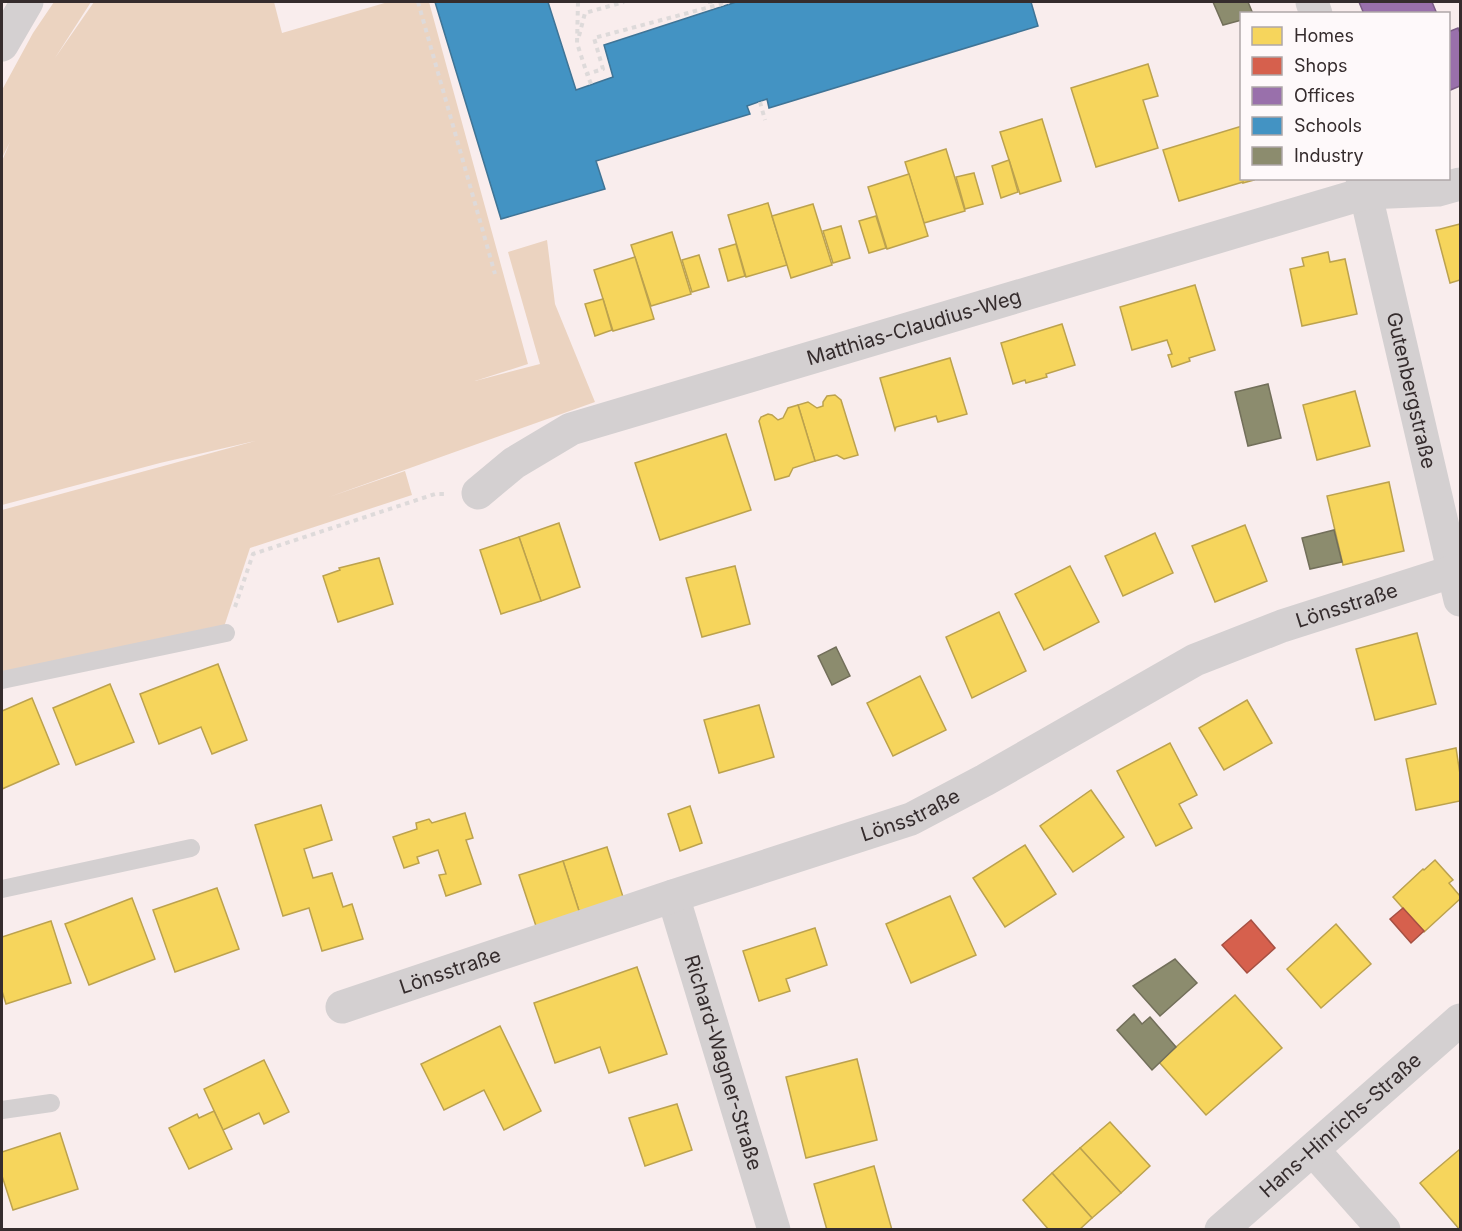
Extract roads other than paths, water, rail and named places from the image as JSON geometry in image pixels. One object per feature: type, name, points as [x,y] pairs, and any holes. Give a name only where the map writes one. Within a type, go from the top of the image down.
[{"type":"street","points":[[2,45],[27,2]]},
{"type":"street","name":"Matthias-Claudius-Weg","points":[[478,493],[514,463],[571,429],[1364,186],[1438,190],[1461,184]]},
{"type":"street","name":"Gutenbergstraße","points":[[1364,186],[1457,585]]},
{"type":"street","name":"Lönsstraße","points":[[342,1007],[912,819],[1195,660],[1282,626],[1457,585]]},
{"type":"street","name":"Richard-Wagner-Straße","points":[[673,896],[774,1230]]},
{"type":"street","name":"Hans-Hinrichs-Straße","points":[[1221,1230],[1461,1020]]},
{"type":"street","points":[[1313,1150],[1384,1230]]},
{"type":"lane","points":[[2,680],[226,633]]},
{"type":"lane","points":[[2,889],[191,848]]},
{"type":"lane","points":[[2,1110],[51,1103]]}]
